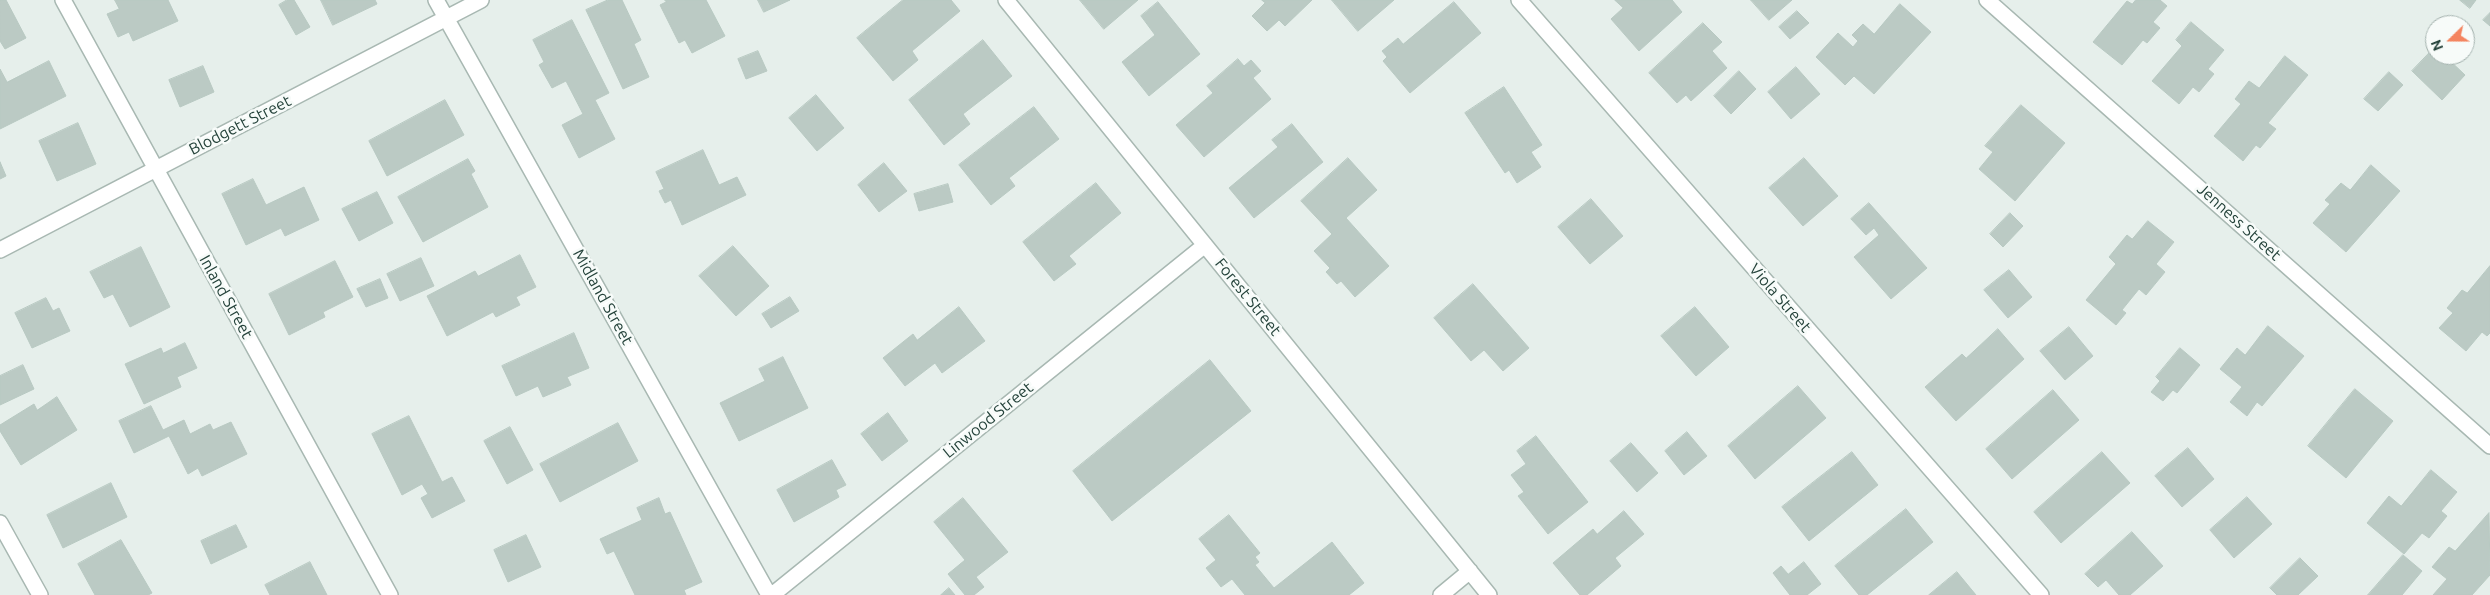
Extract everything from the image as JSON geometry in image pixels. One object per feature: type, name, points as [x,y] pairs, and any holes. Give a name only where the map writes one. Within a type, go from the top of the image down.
[{"type":"street","name":"Inland Street","points":[[63,0],[390,595]]},
{"type":"street","name":"Midland Street","points":[[436,0],[771,595]]},
{"type":"street","name":"Blodgett Street","points":[[0,250],[481,0]]},
{"type":"street","name":"Forest Street","points":[[1006,0],[1489,595]]},
{"type":"street","name":"Viola Street","points":[[1519,0],[2042,595]]},
{"type":"street","name":"Jenness Street","points":[[1987,0],[2490,446]]},
{"type":"street","name":"Linwood Street","points":[[771,595],[1205,245]]},
{"type":"street","points":[[0,523],[40,595]]},
{"type":"street","points":[[1441,595],[1470,571]]},
{"type":"building","points":[[0,0],[6,0],[26,38],[5,49],[0,41]]},
{"type":"building","points":[[115,0],[168,0],[178,21],[133,41],[129,32],[118,37],[107,14],[119,9]]},
{"type":"building","points":[[287,0],[294,0],[310,27],[296,35],[279,5]]},
{"type":"building","points":[[321,0],[375,0],[377,4],[333,25]]},
{"type":"building","points":[[608,0],[622,0],[641,40],[634,44],[649,77],[623,89],[586,10]]},
{"type":"building","points":[[665,0],[706,0],[725,36],[692,53],[685,40],[679,43],[660,5],[666,2]]},
{"type":"building","points":[[758,0],[790,0],[764,12]]},
{"type":"building","points":[[903,0],[951,0],[960,11],[912,51],[918,60],[893,81],[857,38]]},
{"type":"building","points":[[1080,0],[1138,0],[1104,29]]},
{"type":"building","points":[[1262,0],[1312,0],[1285,26],[1279,20],[1267,31],[1252,16],[1265,3]]},
{"type":"building","points":[[1332,0],[1394,0],[1358,31]]},
{"type":"building","points":[[1615,0],[1672,0],[1682,12],[1639,51],[1611,19],[1623,8]]},
{"type":"building","points":[[1751,0],[1792,0],[1769,20]]},
{"type":"building","points":[[2136,0],[2160,0],[2167,6],[2153,22],[2160,28],[2147,43],[2143,40],[2122,65],[2093,42],[2127,1],[2132,4]]},
{"type":"building","points":[[2460,0],[2476,0],[2470,8]]},
{"type":"building","points":[[1158,2],[1200,54],[1149,96],[1122,62],[1155,35],[1141,16]]},
{"type":"building","points":[[1454,2],[1481,33],[1410,93],[1383,61],[1387,57],[1382,51],[1398,38],[1403,44]]},
{"type":"building","points":[[1900,4],[1931,32],[1874,94],[1854,76],[1845,85],[1816,57],[1838,33],[1853,47],[1858,41],[1852,35],[1863,24],[1874,34]]},
{"type":"building","points":[[1797,11],[1809,23],[1790,39],[1779,27]]},
{"type":"building","points":[[2490,13],[2490,26],[2483,20]]},
{"type":"building","points":[[572,20],[609,93],[595,100],[615,139],[579,158],[562,125],[583,114],[566,81],[552,88],[539,65],[544,62],[533,40]]},
{"type":"building","points":[[2191,22],[2224,50],[2208,69],[2214,74],[2199,92],[2193,87],[2179,104],[2152,81],[2182,46],[2176,40]]},
{"type":"building","points":[[1703,23],[1722,42],[1712,51],[1727,68],[1691,101],[1686,95],[1677,103],[1649,73]]},
{"type":"building","points":[[983,40],[1012,76],[963,114],[970,124],[944,145],[909,100]]},
{"type":"building","points":[[758,51],[767,71],[746,79],[738,59]]},
{"type":"building","points":[[2285,56],[2308,75],[2268,123],[2276,129],[2260,148],[2256,145],[2243,161],[2214,136],[2241,104],[2235,99],[2249,81],[2259,88]]},
{"type":"building","points":[[2425,57],[2425,65],[2454,65],[2465,75],[2442,100],[2412,71]]},
{"type":"building","points":[[1238,59],[1244,66],[1251,60],[1261,71],[1253,78],[1271,99],[1204,157],[1176,125],[1213,93],[1207,86]]},
{"type":"building","points":[[49,61],[66,96],[0,129],[0,69],[7,82]]},
{"type":"building","points":[[203,66],[214,92],[180,107],[169,80]]},
{"type":"building","points":[[1796,67],[1820,94],[1791,119],[1768,92]]},
{"type":"building","points":[[1739,71],[1756,89],[1731,114],[1714,96]]},
{"type":"building","points":[[2389,72],[2403,85],[2378,111],[2364,99]]},
{"type":"building","points":[[1504,87],[1542,145],[1531,152],[1541,167],[1517,183],[1509,170],[1505,173],[1465,113]]},
{"type":"building","points":[[816,95],[844,128],[817,151],[789,118]]},
{"type":"building","points":[[445,100],[464,135],[387,176],[369,141]]},
{"type":"building","points":[[2021,105],[2065,143],[2015,201],[1979,169],[1993,152],[1985,146]]},
{"type":"building","points":[[1034,107],[1059,139],[1009,178],[1015,186],[991,205],[959,165]]},
{"type":"building","points":[[78,123],[96,164],[57,181],[39,141]]},
{"type":"building","points":[[1292,124],[1323,162],[1254,218],[1229,188],[1278,147],[1272,140]]},
{"type":"building","points":[[703,150],[719,185],[737,177],[746,195],[682,225],[671,200],[665,203],[659,191],[664,189],[656,172]]},
{"type":"building","points":[[1348,158],[1377,190],[1346,218],[1389,266],[1355,297],[1341,281],[1337,284],[1326,272],[1330,268],[1314,251],[1332,234],[1301,201]]},
{"type":"building","points":[[1804,158],[1838,196],[1803,226],[1769,188]]},
{"type":"building","points":[[468,159],[475,171],[471,174],[488,207],[423,242],[398,197]]},
{"type":"building","points":[[0,162],[6,176],[0,179]]},
{"type":"building","points":[[884,163],[907,191],[879,212],[858,185]]},
{"type":"building","points":[[2371,165],[2400,191],[2346,252],[2313,223],[2330,204],[2325,200],[2341,183],[2350,190]]},
{"type":"building","points":[[253,179],[266,205],[304,187],[319,220],[285,236],[281,228],[246,245],[222,194]]},
{"type":"building","points":[[1096,183],[1121,213],[1069,256],[1076,264],[1054,281],[1023,242]]},
{"type":"building","points":[[948,184],[953,202],[919,211],[914,194]]},
{"type":"building","points":[[377,192],[393,223],[359,241],[342,209]]},
{"type":"building","points":[[1591,199],[1623,236],[1590,264],[1558,227]]},
{"type":"building","points":[[1869,203],[1927,268],[1891,299],[1854,257],[1879,235],[1874,228],[1866,235],[1851,219]]},
{"type":"building","points":[[2010,213],[2023,226],[2003,247],[1990,234]]},
{"type":"building","points":[[2148,221],[2174,242],[2156,264],[2165,272],[2146,295],[2139,289],[2122,310],[2126,313],[2116,325],[2086,300],[2116,264],[2109,257],[2127,235],[2132,239]]},
{"type":"building","points":[[733,246],[769,286],[736,316],[699,276]]},
{"type":"building","points":[[141,247],[170,307],[130,327],[113,294],[104,298],[90,272]]},
{"type":"building","points":[[520,255],[536,287],[516,297],[520,305],[496,317],[493,312],[447,336],[427,296],[475,271],[478,276]]},
{"type":"building","points":[[421,258],[434,286],[400,301],[387,274]]},
{"type":"building","points":[[335,261],[353,297],[323,312],[325,317],[289,335],[269,294]]},
{"type":"building","points":[[2490,266],[2490,333],[2487,336],[2482,332],[2466,351],[2439,328],[2453,313],[2447,308],[2462,290],[2467,293]]},
{"type":"building","points":[[2009,270],[2032,297],[2008,318],[1984,290]]},
{"type":"building","points":[[380,279],[388,298],[366,307],[357,289]]},
{"type":"building","points":[[1473,284],[1529,348],[1503,371],[1484,350],[1471,361],[1434,318]]},
{"type":"building","points":[[790,297],[799,311],[771,328],[762,314]]},
{"type":"building","points":[[46,298],[53,311],[59,308],[70,331],[32,348],[15,313]]},
{"type":"building","points":[[959,307],[985,341],[942,373],[935,363],[905,386],[883,358],[913,334],[917,340]]},
{"type":"building","points":[[1695,307],[1729,347],[1696,376],[1661,336]]},
{"type":"building","points":[[2268,326],[2304,356],[2262,406],[2257,402],[2247,416],[2230,402],[2242,387],[2220,369],[2237,348],[2245,355]]},
{"type":"building","points":[[2069,327],[2093,356],[2065,380],[2040,351]]},
{"type":"building","points":[[1998,329],[2024,359],[1956,421],[1925,387],[1962,354],[1966,358]]},
{"type":"building","points":[[574,333],[589,368],[567,377],[571,385],[543,397],[538,386],[516,396],[502,366]]},
{"type":"building","points":[[185,343],[197,368],[177,377],[181,387],[144,404],[125,364],[161,348],[163,353]]},
{"type":"building","points":[[2180,348],[2200,365],[2177,393],[2173,390],[2163,401],[2151,392],[2160,381],[2156,377]]},
{"type":"building","points":[[783,357],[808,408],[739,441],[720,403],[765,381],[759,369]]},
{"type":"building","points":[[1210,360],[1251,411],[1112,521],[1073,471]]},
{"type":"building","points":[[23,365],[34,389],[0,405],[0,376]]},
{"type":"building","points":[[1798,386],[1826,418],[1755,479],[1728,446]]},
{"type":"building","points":[[2355,389],[2393,421],[2346,478],[2308,446]]},
{"type":"building","points":[[2053,390],[2079,420],[2012,479],[1986,449]]},
{"type":"building","points":[[57,397],[77,430],[21,465],[0,431],[0,425],[34,404],[37,410]]},
{"type":"building","points":[[151,406],[163,430],[184,420],[190,434],[210,424],[213,430],[231,422],[247,454],[202,476],[198,468],[188,474],[169,436],[134,453],[119,421]]},
{"type":"building","points":[[888,413],[908,441],[882,461],[861,434]]},
{"type":"building","points":[[409,416],[442,482],[452,477],[465,501],[432,518],[421,498],[428,494],[422,484],[402,495],[372,434]]},
{"type":"building","points":[[618,423],[638,461],[560,502],[540,464]]},
{"type":"building","points":[[510,427],[533,470],[507,484],[484,441]]},
{"type":"building","points":[[1687,432],[1707,456],[1684,475],[1665,451]]},
{"type":"building","points":[[1536,436],[1588,502],[1548,534],[1518,496],[1524,492],[1511,475],[1526,464],[1517,451]]},
{"type":"building","points":[[1631,443],[1658,473],[1637,492],[1610,461]]},
{"type":"building","points":[[2188,448],[2214,479],[2182,507],[2155,476]]},
{"type":"building","points":[[1852,452],[1878,485],[1809,541],[1782,507]]},
{"type":"building","points":[[2102,452],[2130,483],[2061,543],[2034,512]]},
{"type":"building","points":[[832,460],[846,485],[836,490],[839,497],[794,522],[777,490]]},
{"type":"building","points":[[2431,470],[2457,492],[2441,511],[2447,516],[2429,538],[2422,533],[2404,554],[2367,523],[2389,496],[2401,506]]},
{"type":"building","points":[[111,483],[127,517],[63,548],[47,515]]},
{"type":"building","points":[[2247,497],[2272,524],[2234,558],[2210,530]]},
{"type":"building","points":[[659,498],[665,514],[670,512],[702,582],[684,590],[686,595],[635,595],[614,551],[607,554],[600,539],[642,520],[637,508]]},
{"type":"building","points":[[963,498],[1008,552],[976,577],[984,587],[974,595],[965,595],[948,574],[965,560],[934,522]]},
{"type":"building","points":[[1906,509],[1933,542],[1867,595],[1859,595],[1835,566]]},
{"type":"building","points":[[1624,511],[1644,534],[1615,558],[1621,566],[1587,595],[1580,595],[1553,563],[1593,529],[1597,534]]},
{"type":"building","points":[[2489,513],[2490,575],[2472,595],[2433,595],[2447,579],[2432,567],[2449,547],[2455,551]]},
{"type":"building","points":[[1229,515],[1260,553],[1255,557],[1259,562],[1255,565],[1274,588],[1332,542],[1364,583],[1349,595],[1245,595],[1232,579],[1221,587],[1206,568],[1216,560],[1199,539]]},
{"type":"building","points":[[236,525],[247,547],[211,564],[201,541]]},
{"type":"building","points":[[2132,532],[2163,566],[2130,595],[2119,595],[2106,580],[2098,587],[2085,574]]},
{"type":"building","points":[[526,535],[541,567],[508,582],[494,550]]},
{"type":"building","points":[[121,540],[152,593],[148,595],[95,595],[78,564]]},
{"type":"building","points":[[2403,555],[2422,571],[2402,595],[2368,595]]},
{"type":"building","points":[[2300,558],[2318,576],[2298,595],[2277,595],[2270,588]]},
{"type":"building","points":[[310,562],[327,595],[270,595],[265,585]]},
{"type":"building","points":[[1804,562],[1821,584],[1807,595],[1790,595],[1773,573],[1781,566],[1788,574]]},
{"type":"building","points":[[1957,572],[1976,595],[1929,595]]},
{"type":"building","points":[[949,588],[955,595],[941,595]]}]
